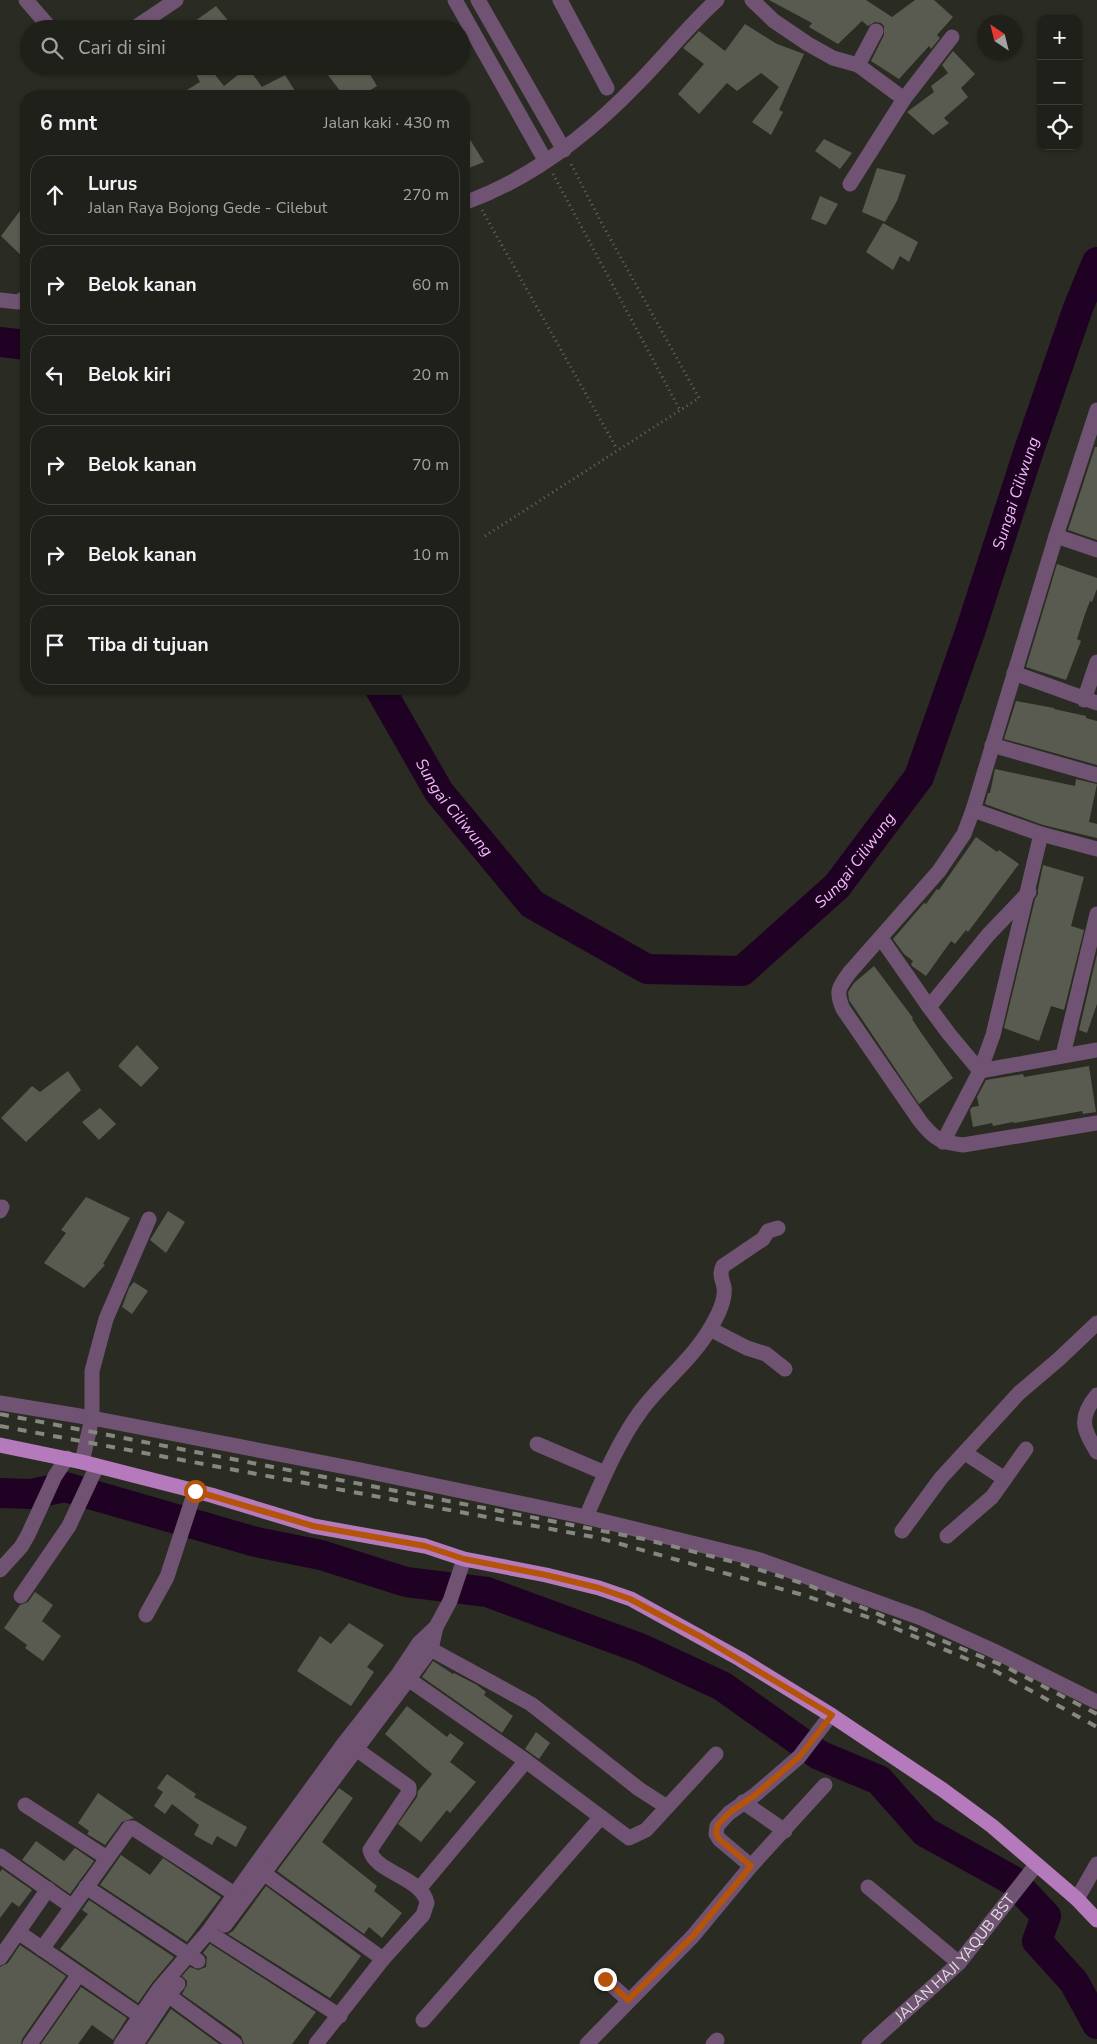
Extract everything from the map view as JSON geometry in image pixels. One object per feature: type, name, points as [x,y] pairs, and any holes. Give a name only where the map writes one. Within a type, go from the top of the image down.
[{"type":"main road","points":[[0,1445],[67,1458],[195,1491],[313,1526],[425,1546],[462,1564],[546,1575],[599,1588],[630,1599],[711,1642],[832,1715],[943,1790],[992,1826],[1077,1899],[1097,1920]]},
{"type":"street","points":[[146,20],[176,0]]},
{"type":"street","points":[[455,0],[466,20]]},
{"type":"street","points":[[478,0],[564,150]]},
{"type":"street","points":[[560,0],[606,88]]},
{"type":"street","points":[[470,201],[504,186],[564,150],[637,85],[717,0]]},
{"type":"street","points":[[752,0],[774,21],[808,44],[833,58],[858,65],[904,99]]},
{"type":"street","points":[[34,3],[46,20]]},
{"type":"street","points":[[470,27],[545,160]]},
{"type":"street","points":[[858,65],[876,31]]},
{"type":"street","points":[[850,184],[904,99],[952,37]]},
{"type":"street","points":[[0,300],[20,301]]},
{"type":"street","points":[[1097,410],[964,834],[939,872],[850,972],[842,984],[838,996],[843,1009],[920,1121],[931,1134],[943,1142],[963,1145],[1097,1123]]},
{"type":"street","points":[[1056,536],[1097,550]]},
{"type":"street","points":[[1014,673],[1091,701],[1097,662]]},
{"type":"street","points":[[992,745],[1097,775]]},
{"type":"street","points":[[973,810],[1041,834],[1097,849]]},
{"type":"street","points":[[943,1142],[980,1071],[993,1035],[1029,892],[1041,834]]},
{"type":"street","points":[[929,1007],[988,935],[1029,892]]},
{"type":"street","points":[[1063,1055],[1097,914]]},
{"type":"street","points":[[881,938],[949,1034],[980,1071]]},
{"type":"street","points":[[980,1071],[1097,1050]]},
{"type":"street","points":[[21,1596],[69,1526],[88,1485],[92,1418],[92,1371],[106,1319],[149,1220]]},
{"type":"street","points":[[586,1517],[612,1457],[640,1412],[675,1374],[710,1329],[720,1309],[724,1288],[721,1272],[723,1266],[763,1239],[768,1231],[778,1228]]},
{"type":"street","points":[[902,1531],[941,1478],[1019,1393],[1097,1323]]},
{"type":"street","points":[[710,1329],[747,1348],[766,1354],[785,1369]]},
{"type":"street","points":[[1097,1395],[1085,1414],[1083,1427],[1097,1452]]},
{"type":"street","points":[[0,1403],[92,1418],[356,1469],[586,1517],[757,1559],[812,1577],[921,1618],[994,1651],[1097,1702]]},
{"type":"street","points":[[537,1444],[605,1473]]},
{"type":"street","points":[[947,1536],[992,1497],[1026,1450]]},
{"type":"street","points":[[965,1452],[1004,1479]]},
{"type":"street","points":[[0,1570],[20,1547],[55,1476],[67,1458]]},
{"type":"street","points":[[146,1615],[167,1577],[195,1491]]},
{"type":"street","points":[[121,2044],[145,2019],[164,1992],[194,1958],[425,1646],[450,1601],[462,1564]]},
{"type":"street","points":[[425,1646],[531,1704],[639,1788],[667,1807]]},
{"type":"street","points":[[404,1675],[526,1761],[629,1838],[646,1830],[716,1754]]},
{"type":"street","points":[[751,1866],[719,1839],[715,1830],[729,1813],[755,1795],[799,1757],[832,1715]]},
{"type":"street","points":[[316,2044],[340,2016],[382,1959],[423,1915],[427,1908],[427,1899],[419,1889],[375,1860],[370,1850],[409,1792],[410,1787],[351,1745]]},
{"type":"street","points":[[419,1889],[526,1761]]},
{"type":"street","points":[[587,2044],[628,2000],[693,1936],[751,1866],[825,1785]]},
{"type":"street","points":[[743,1802],[785,1831]]},
{"type":"street","points":[[25,1805],[107,1858]]},
{"type":"street","points":[[423,2020],[601,1817]]},
{"type":"street","points":[[42,1948],[127,1830],[133,1828],[240,1897]]},
{"type":"street","points":[[0,1856],[71,1906]]},
{"type":"street","points":[[1077,1899],[1097,1864]]},
{"type":"street","name":"JALAN HAJI YAQUB BST","points":[[869,2044],[959,1963],[1036,1865]]},
{"type":"street","points":[[259,1869],[382,1959]]},
{"type":"street","points":[[86,1887],[194,1958]]},
{"type":"street","points":[[868,1887],[959,1963]]},
{"type":"street","points":[[0,1958],[48,1890]]},
{"type":"street","points":[[18,1932],[145,2019]]},
{"type":"street","points":[[212,1934],[340,2016]]},
{"type":"street","points":[[30,2044],[79,1974]]},
{"type":"street","points":[[605,1979],[628,2000]]},
{"type":"street","points":[[164,1992],[234,2044]]},
{"type":"street","points":[[136,2044],[145,2019]]},
{"type":"path","points":[[485,536],[699,398],[601,222],[564,150]]},
{"type":"path","points":[[545,160],[680,410]]},
{"type":"path","points":[[470,201],[618,449]]},
{"type":"building","points":[[769,0],[866,0],[892,17],[915,0],[934,0],[953,17],[937,35],[940,38],[931,49],[929,46],[899,79],[871,61],[884,35],[884,26],[881,23],[875,22],[868,26],[862,21],[838,44],[809,27],[812,23]]},
{"type":"building","points":[[216,6],[228,20],[197,20]]},
{"type":"building","points":[[745,24],[777,44],[804,54],[779,110],[783,112],[771,135],[752,122],[779,87],[761,73],[737,91],[727,83],[699,114],[678,94],[704,64],[683,48],[699,31],[725,51]]},
{"type":"building","points":[[953,51],[975,74],[961,88],[968,97],[944,118],[949,123],[933,135],[907,112],[934,92],[931,86],[948,73],[942,65]]},
{"type":"building","points":[[196,75],[215,75],[224,86],[238,75],[253,75],[262,87],[285,75],[294,90],[187,90],[200,82]]},
{"type":"building","points":[[328,75],[370,75],[377,86],[371,90],[339,90]]},
{"type":"building","points":[[824,139],[852,153],[840,169],[815,151]]},
{"type":"building","points":[[470,140],[484,162],[470,168]]},
{"type":"building","points":[[877,168],[906,175],[897,201],[885,222],[862,212]]},
{"type":"building","points":[[820,196],[838,204],[826,225],[811,219]]},
{"type":"building","points":[[20,211],[20,254],[1,236]]},
{"type":"building","points":[[883,223],[918,242],[909,262],[900,256],[893,270],[866,252]]},
{"type":"building","points":[[1095,447],[1097,447],[1097,540],[1068,530]]},
{"type":"building","points":[[1057,564],[1097,578],[1097,589],[1085,614],[1077,639],[1081,641],[1066,680],[1026,667]]},
{"type":"building","points":[[1016,701],[1054,708],[1086,716],[1086,718],[1097,721],[1097,765],[1004,739]]},
{"type":"building","points":[[995,769],[1075,786],[1076,779],[1097,784],[1089,822],[1097,824],[1097,838],[1043,825],[985,804],[988,793],[990,793]]},
{"type":"building","points":[[976,837],[997,852],[999,850],[1019,864],[968,932],[966,930],[955,944],[951,941],[926,976],[912,966],[913,961],[904,954],[893,939],[924,903],[926,904],[937,889],[939,890]]},
{"type":"building","points":[[1043,865],[1084,877],[1071,926],[1084,930],[1064,1010],[1051,1006],[1039,1041],[1004,1028],[1035,899],[1038,894]]},
{"type":"building","points":[[1097,954],[1097,1004],[1087,1033],[1079,1030]]},
{"type":"building","points":[[874,966],[913,1018],[953,1078],[919,1104],[849,1000],[848,992],[854,983]]},
{"type":"building","points":[[137,1045],[159,1068],[141,1087],[118,1066]]},
{"type":"building","points":[[1089,1066],[1096,1112],[1083,1114],[1082,1111],[1014,1123],[993,1126],[992,1123],[973,1127],[970,1110],[972,1107],[979,1106],[977,1097],[986,1080],[1023,1074],[1024,1077]]},
{"type":"building","points":[[68,1071],[81,1090],[26,1142],[1,1118],[32,1086],[40,1092]]},
{"type":"building","points":[[100,1108],[116,1124],[99,1140],[82,1122]]},
{"type":"building","points":[[86,1197],[130,1218],[103,1264],[105,1265],[84,1288],[44,1263],[66,1233],[61,1230]]},
{"type":"building","points":[[168,1211],[185,1222],[166,1253],[150,1240]]},
{"type":"building","points":[[134,1282],[148,1291],[132,1314],[122,1307],[129,1288]]},
{"type":"building","points":[[35,1592],[53,1605],[42,1621],[61,1636],[43,1661],[25,1648],[27,1645],[4,1628],[20,1605],[28,1602]]},
{"type":"building","points":[[349,1623],[384,1645],[367,1667],[374,1672],[351,1706],[297,1671],[320,1636],[331,1644]]},
{"type":"building","points":[[433,1661],[453,1674],[477,1685],[486,1692],[484,1695],[513,1716],[502,1733],[422,1677]]},
{"type":"building","points":[[407,1706],[447,1737],[450,1733],[464,1743],[450,1762],[476,1782],[450,1813],[447,1810],[421,1842],[398,1824],[417,1797],[418,1791],[432,1774],[385,1734]]},
{"type":"building","points":[[536,1732],[550,1743],[539,1759],[525,1749]]},
{"type":"building","points":[[167,1774],[196,1794],[194,1797],[247,1827],[236,1847],[217,1836],[212,1845],[194,1835],[199,1825],[172,1804],[165,1814],[154,1806],[163,1792],[157,1788]]},
{"type":"building","points":[[339,1788],[353,1798],[322,1842],[377,1886],[374,1891],[402,1913],[382,1938],[369,1927],[364,1934],[277,1871]]},
{"type":"building","points":[[98,1793],[134,1818],[122,1822],[105,1845],[87,1834],[89,1831],[78,1823]]},
{"type":"building","points":[[36,1841],[64,1861],[75,1848],[94,1861],[70,1894],[22,1860]]},
{"type":"building","points":[[121,1855],[150,1875],[163,1858],[221,1897],[187,1942],[100,1885]]},
{"type":"building","points":[[2,1869],[32,1890],[19,1907],[12,1902],[0,1918],[0,1872]]},
{"type":"building","points":[[266,1886],[361,1956],[330,1998],[228,1934],[233,1931]]},
{"type":"building","points":[[89,1900],[174,1957],[138,2003],[60,1949],[88,1914],[82,1910]]},
{"type":"building","points":[[210,1944],[316,2012],[292,2044],[244,2044],[241,2036],[182,1994],[187,1981],[182,1976],[190,1967],[198,1970],[206,1967],[207,1957],[203,1953]]},
{"type":"building","points":[[20,1945],[66,1976],[22,2039],[21,2044],[0,2044],[0,1967],[8,1963]]},
{"type":"building","points":[[81,1987],[127,2018],[113,2040],[92,2025],[78,2044],[41,2044]]},
{"type":"building","points":[[171,2009],[219,2044],[147,2044]]},
{"type":"waterway","name":"Sungai Ciliwung","points":[[383,695],[439,792],[532,904],[647,969],[742,971],[837,886],[919,777],[970,632],[1029,450],[1078,308],[1097,262]]},
{"type":"waterway","name":"Sungai Ciliwung","points":[[0,342],[20,344]]},
{"type":"waterway","points":[[0,1493],[31,1494],[65,1487],[256,1542],[321,1555],[406,1582],[487,1592],[640,1648],[722,1686],[819,1755],[879,1780],[925,1832],[1012,1880],[1046,1916],[1037,1941],[1074,1982],[1097,2024]]},
{"type":"railway","points":[[0,1414],[644,1539],[738,1563],[808,1585],[1004,1666],[1097,1714]]},
{"type":"railway","points":[[0,1426],[599,1538],[803,1595],[876,1620],[997,1672],[1097,1727]]},
{"type":"route","points":[[195,1491],[313,1526],[425,1546],[464,1559],[546,1575],[599,1588],[630,1599],[703,1638],[832,1715],[794,1763],[755,1795],[729,1813],[717,1826],[715,1830],[719,1839],[751,1866],[693,1936],[628,2000],[605,1979]]}]
